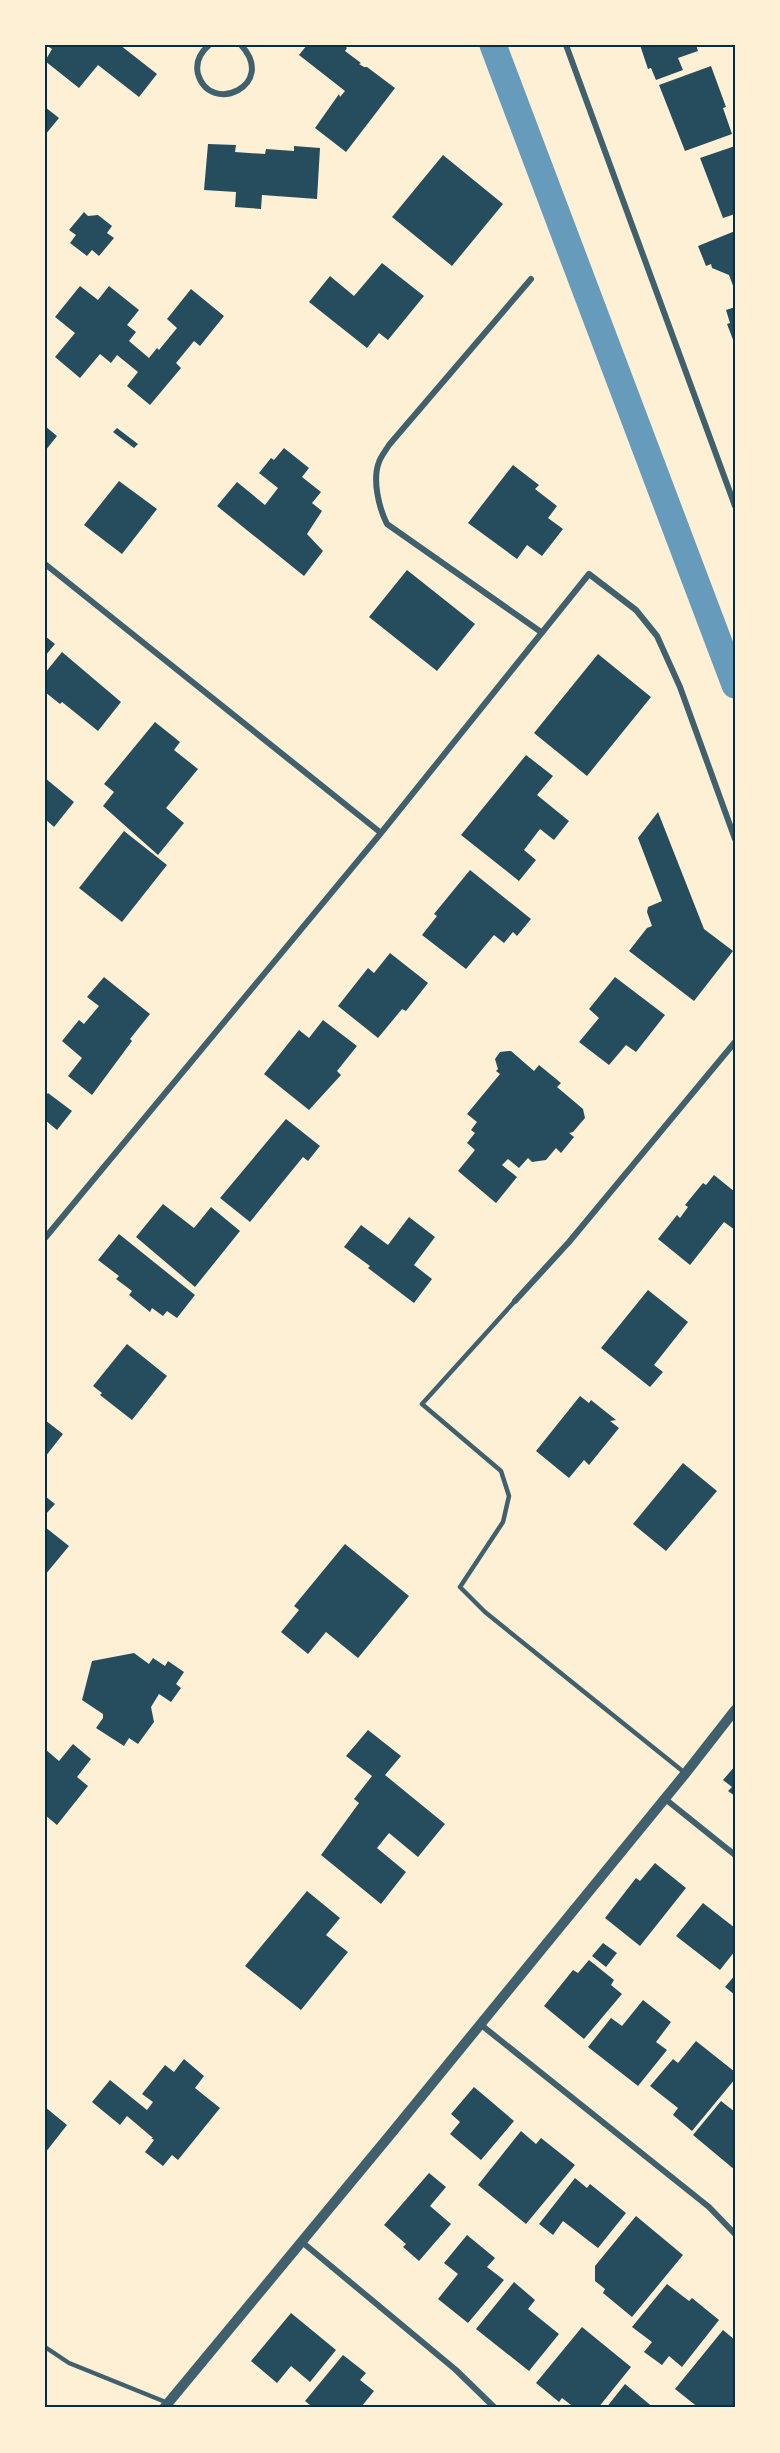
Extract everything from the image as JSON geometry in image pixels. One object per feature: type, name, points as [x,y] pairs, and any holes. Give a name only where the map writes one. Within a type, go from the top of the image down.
[{"type":"street","points":[[195,45],[202,51]]},
{"type":"street","points":[[209,45],[202,51],[198,61],[198,71],[201,81],[208,89],[218,94],[239,91],[252,74],[252,63],[248,53],[241,45]]},
{"type":"street","points":[[566,45],[735,506]]},
{"type":"street","points":[[531,279],[389,446],[379,461],[377,479],[381,513],[387,524],[541,632]]},
{"type":"street","points":[[45,564],[381,833]]},
{"type":"street","points":[[45,1238],[381,833],[589,574],[636,610],[657,636],[680,687],[735,839]]},
{"type":"street","points":[[515,1301],[569,1242],[735,1042]]},
{"type":"street","points":[[166,2406],[735,1710]]},
{"type":"street","points":[[664,1798],[735,1855]]},
{"type":"street","points":[[480,2024],[709,2207],[735,2234]]},
{"type":"street","points":[[302,2242],[456,2370],[495,2408]]},
{"type":"lane","points":[[515,1301],[422,1404],[501,1471],[510,1496],[503,1522],[460,1587],[485,1612],[685,1774]]},
{"type":"lane","points":[[45,2347],[69,2363],[166,2406]]},
{"type":"building","points":[[50,45],[120,45],[157,74],[139,97],[98,65],[79,88],[45,61],[52,49]]},
{"type":"building","points":[[307,45],[344,45],[347,48],[345,51],[361,63],[359,64],[367,67],[395,88],[346,152],[315,128],[339,94],[340,97],[345,91],[299,55]]},
{"type":"building","points":[[640,45],[696,45],[698,51],[678,58],[683,70],[656,80],[651,68],[648,69]]},
{"type":"building","points":[[711,66],[726,107],[723,108],[732,134],[685,151],[659,85]]},
{"type":"building","points":[[45,107],[59,118],[45,135]]},
{"type":"building","points":[[208,144],[236,145],[235,152],[265,154],[266,149],[294,151],[294,146],[320,148],[317,199],[262,195],[261,209],[235,207],[236,192],[204,190]]},
{"type":"building","points":[[735,146],[735,214],[723,218],[700,158]]},
{"type":"building","points":[[443,155],[503,204],[452,266],[392,217]]},
{"type":"building","points":[[84,212],[88,216],[98,215],[112,226],[107,233],[114,238],[99,256],[92,250],[87,256],[70,243],[76,235],[69,230]]},
{"type":"building","points":[[735,231],[735,291],[729,275],[712,268],[711,264],[706,266],[698,246]]},
{"type":"building","points":[[382,263],[424,296],[388,340],[379,333],[367,348],[309,302],[330,276],[354,296]]},
{"type":"building","points":[[80,286],[98,300],[109,286],[139,310],[127,325],[136,332],[129,341],[149,358],[157,348],[159,350],[177,328],[167,319],[191,289],[224,316],[200,346],[194,341],[176,363],[181,368],[150,405],[127,386],[138,372],[117,355],[111,363],[100,354],[80,378],[55,357],[75,333],[55,317]]},
{"type":"building","points":[[735,307],[735,345],[727,324],[730,323],[726,310]]},
{"type":"building","points":[[45,426],[57,436],[45,451]]},
{"type":"building","points":[[117,428],[138,444],[134,448],[113,432]]},
{"type":"building","points":[[284,448],[309,468],[302,477],[321,492],[312,503],[322,511],[307,534],[323,551],[304,576],[217,506],[237,482],[265,505],[278,488],[259,473],[271,458],[274,460]]},
{"type":"building","points":[[513,465],[539,485],[535,489],[557,506],[548,518],[563,529],[542,556],[527,545],[517,559],[468,523]]},
{"type":"building","points":[[119,481],[157,509],[122,554],[84,525]]},
{"type":"building","points":[[407,570],[475,624],[437,671],[369,617]]},
{"type":"building","points":[[45,636],[55,644],[45,656]]},
{"type":"building","points":[[62,652],[121,702],[98,731],[62,702],[60,704],[45,692],[45,673]]},
{"type":"building","points":[[598,654],[651,697],[587,776],[534,733]]},
{"type":"building","points":[[155,722],[180,742],[174,750],[198,769],[166,808],[184,823],[158,855],[103,806],[114,792],[104,784]]},
{"type":"building","points":[[526,755],[553,776],[537,795],[569,821],[554,840],[540,829],[524,850],[536,860],[519,881],[461,835]]},
{"type":"building","points":[[45,778],[74,802],[54,827],[45,819]]},
{"type":"building","points":[[658,812],[704,929],[733,951],[694,1001],[629,951],[647,928],[652,926],[647,912],[648,907],[662,901],[638,838]]},
{"type":"building","points":[[124,831],[167,865],[122,922],[79,888]]},
{"type":"building","points":[[470,870],[531,919],[517,936],[513,932],[504,943],[494,935],[466,969],[422,935],[437,916],[434,914]]},
{"type":"building","points":[[390,953],[428,983],[406,1011],[402,1009],[378,1038],[338,1006],[368,968],[374,973]]},
{"type":"building","points":[[104,977],[150,1014],[92,1095],[68,1076],[82,1058],[62,1041],[79,1020],[84,1024],[99,1006],[87,997]]},
{"type":"building","points":[[615,977],[665,1015],[636,1052],[626,1045],[609,1065],[579,1042],[599,1018],[589,1009]]},
{"type":"building","points":[[323,1020],[357,1046],[337,1071],[341,1075],[309,1110],[264,1074],[299,1030],[309,1038]]},
{"type":"building","points":[[511,1051],[534,1071],[539,1065],[561,1083],[557,1087],[583,1109],[585,1118],[573,1132],[569,1133],[574,1137],[561,1153],[556,1148],[546,1160],[532,1162],[528,1158],[519,1168],[508,1159],[502,1165],[517,1177],[496,1203],[458,1171],[475,1150],[467,1143],[475,1133],[471,1130],[477,1122],[467,1114],[500,1074],[496,1071],[498,1069],[495,1059],[500,1052]]},
{"type":"building","points":[[48,1093],[72,1111],[57,1130],[45,1120],[45,1096]]},
{"type":"building","points":[[286,1119],[320,1146],[308,1161],[303,1157],[250,1222],[220,1198]]},
{"type":"building","points":[[714,1175],[735,1192],[735,1230],[724,1222],[690,1265],[658,1239],[677,1215],[680,1218],[688,1207],[685,1205],[703,1183],[706,1185]]},
{"type":"building","points":[[163,1204],[194,1228],[211,1207],[240,1231],[195,1287],[136,1237]]},
{"type":"building","points":[[409,1217],[435,1237],[414,1265],[432,1279],[414,1303],[344,1247],[361,1225],[388,1245]]},
{"type":"building","points":[[119,1234],[195,1295],[177,1318],[167,1311],[163,1316],[152,1308],[150,1312],[129,1295],[132,1291],[116,1279],[119,1276],[98,1260]]},
{"type":"building","points":[[648,1290],[688,1322],[654,1365],[663,1372],[650,1387],[601,1348]]},
{"type":"building","points":[[127,1344],[167,1376],[132,1420],[100,1395],[102,1393],[93,1386]]},
{"type":"building","points":[[580,1396],[589,1403],[591,1400],[616,1420],[610,1421],[619,1428],[589,1465],[584,1460],[569,1478],[536,1451]]},
{"type":"building","points":[[45,1420],[63,1434],[45,1457]]},
{"type":"building","points":[[683,1463],[717,1491],[666,1551],[633,1524]]},
{"type":"building","points":[[45,1496],[55,1504],[45,1515]]},
{"type":"building","points":[[45,1527],[69,1546],[45,1575]]},
{"type":"building","points":[[345,1544],[409,1596],[358,1658],[326,1632],[308,1654],[281,1632],[299,1610],[294,1606]]},
{"type":"building","points":[[134,1653],[149,1664],[153,1658],[165,1666],[168,1661],[184,1672],[176,1684],[181,1688],[171,1702],[159,1694],[151,1707],[154,1722],[138,1744],[129,1738],[124,1746],[96,1728],[103,1714],[82,1700],[92,1661]]},
{"type":"building","points":[[368,1730],[401,1756],[385,1775],[445,1824],[418,1857],[389,1833],[377,1848],[406,1872],[381,1904],[321,1855],[359,1803],[354,1799],[372,1776],[346,1756]]},
{"type":"building","points":[[73,1744],[91,1759],[77,1777],[88,1786],[57,1825],[45,1815],[45,1749],[59,1761]]},
{"type":"building","points":[[735,1766],[735,1796],[728,1791],[732,1787],[723,1780]]},
{"type":"building","points":[[655,1863],[686,1888],[640,1946],[605,1918],[636,1878],[640,1881]]},
{"type":"building","points":[[307,1891],[340,1918],[326,1935],[348,1952],[301,2010],[245,1966]]},
{"type":"building","points":[[703,1903],[735,1928],[735,1951],[720,1970],[676,1936]]},
{"type":"building","points":[[603,1943],[617,1953],[606,1967],[592,1956]]},
{"type":"building","points":[[589,1960],[614,1980],[611,1985],[622,1994],[584,2039],[544,2006],[573,1970],[578,1973]]},
{"type":"building","points":[[735,1975],[735,1995],[725,1987]]},
{"type":"building","points":[[643,2000],[671,2022],[656,2042],[667,2050],[638,2086],[588,2047],[611,2018],[622,2026]]},
{"type":"building","points":[[696,2041],[735,2072],[735,2079],[692,2131],[673,2115],[678,2108],[650,2086],[673,2059],[678,2063]]},
{"type":"building","points":[[184,2059],[204,2076],[195,2088],[220,2108],[178,2160],[172,2155],[163,2166],[145,2152],[154,2140],[151,2138],[153,2138],[127,2116],[120,2125],[92,2102],[110,2080],[147,2110],[153,2102],[142,2094],[165,2065],[174,2072]]},
{"type":"building","points":[[474,2087],[514,2121],[481,2160],[450,2134],[460,2122],[451,2114]]},
{"type":"building","points":[[721,2101],[735,2112],[735,2170],[693,2135]]},
{"type":"building","points":[[45,2107],[67,2125],[45,2153]]},
{"type":"building","points":[[521,2131],[536,2144],[541,2138],[575,2165],[526,2224],[478,2185]]},
{"type":"building","points":[[429,2173],[446,2187],[430,2206],[451,2224],[419,2261],[403,2247],[406,2244],[384,2225]]},
{"type":"building","points":[[575,2178],[587,2188],[590,2184],[626,2213],[598,2248],[563,2221],[553,2235],[539,2224]]},
{"type":"building","points":[[636,2216],[683,2255],[632,2317],[603,2293],[605,2289],[595,2281],[595,2266]]},
{"type":"building","points":[[467,2235],[495,2258],[487,2267],[504,2280],[468,2323],[438,2299],[458,2274],[444,2263]]},
{"type":"building","points":[[514,2282],[535,2300],[528,2309],[559,2334],[529,2371],[476,2329]]},
{"type":"building","points":[[667,2284],[689,2301],[692,2298],[719,2320],[682,2367],[669,2356],[662,2365],[644,2352],[652,2342],[632,2327]]},
{"type":"building","points":[[291,2313],[336,2350],[310,2382],[291,2366],[277,2383],[251,2361]]},
{"type":"building","points":[[582,2327],[631,2367],[598,2408],[575,2408],[562,2398],[559,2402],[536,2383]]},
{"type":"building","points":[[723,2330],[735,2340],[735,2406],[733,2408],[699,2408],[675,2389]]},
{"type":"building","points":[[343,2355],[366,2373],[360,2380],[374,2391],[362,2406],[365,2408],[314,2408],[305,2401]]},
{"type":"building","points":[[625,2384],[654,2408],[606,2408]]},
{"type":"waterway","points":[[493,45],[735,685]]}]
